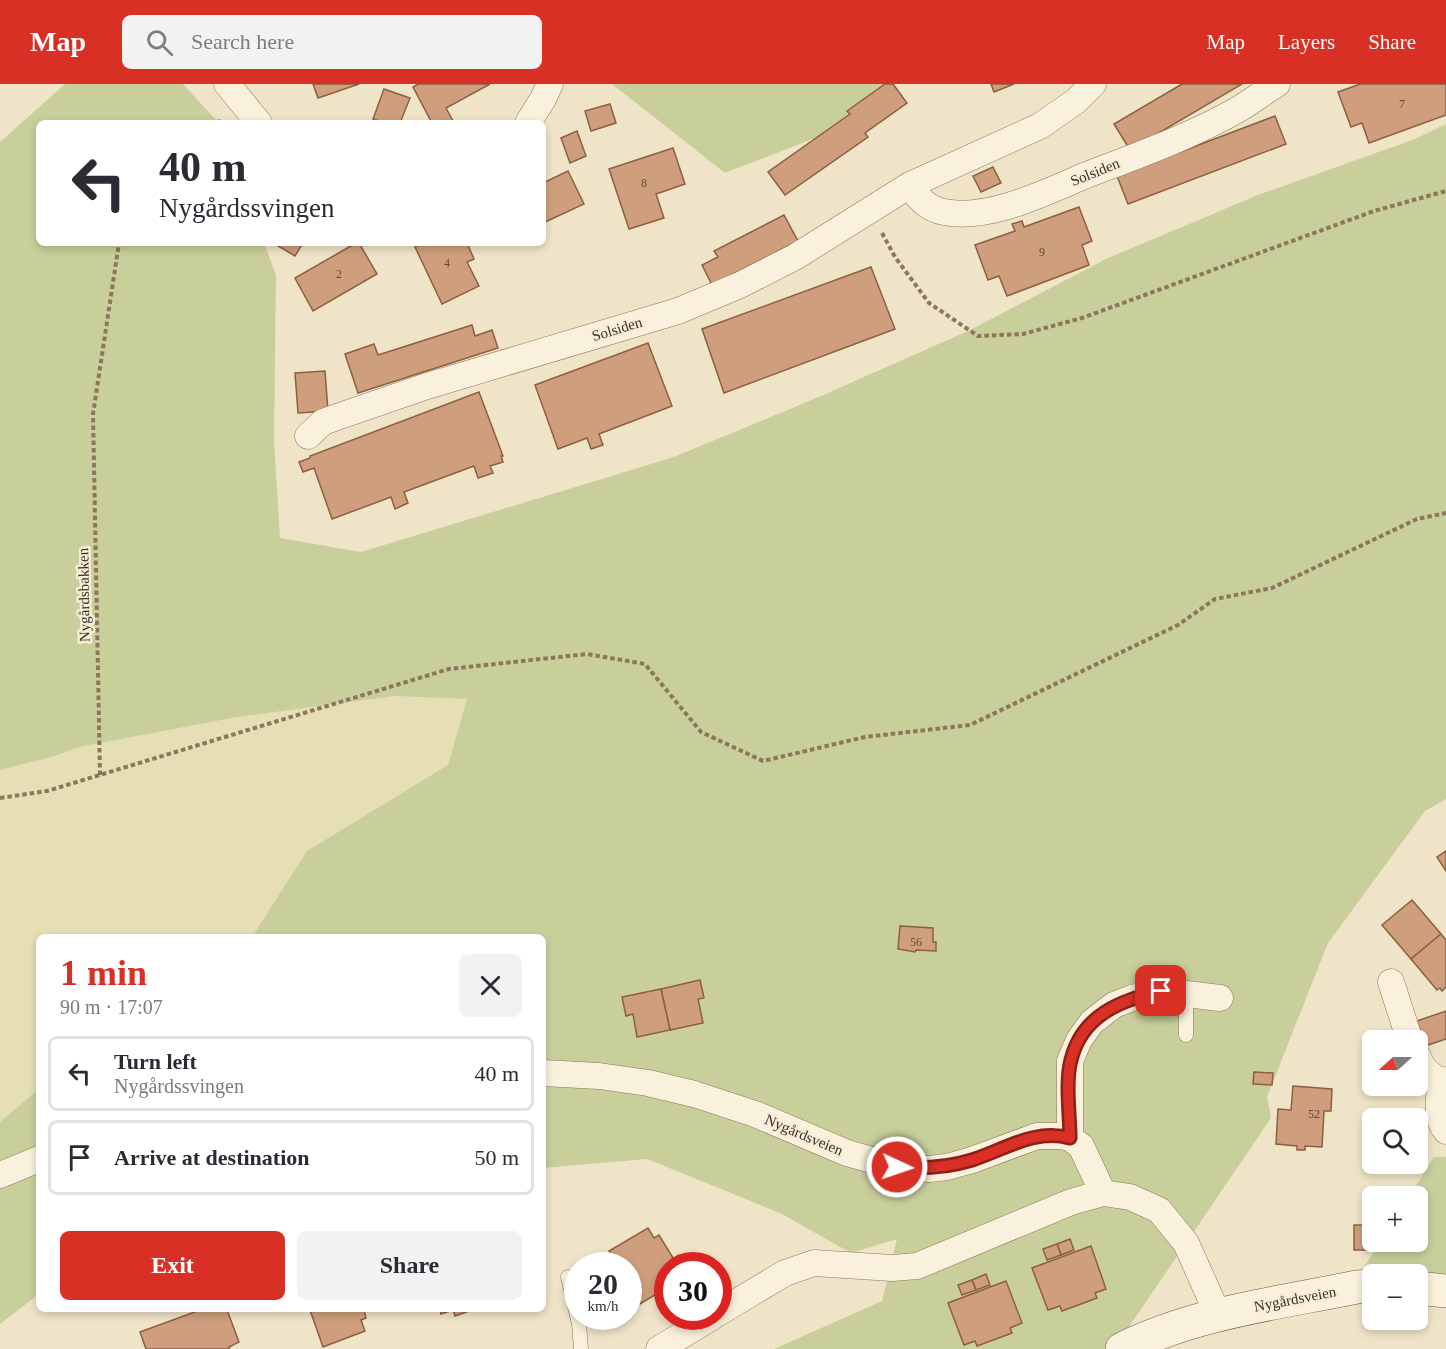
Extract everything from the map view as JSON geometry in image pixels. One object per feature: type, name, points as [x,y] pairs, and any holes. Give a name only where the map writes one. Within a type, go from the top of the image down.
[{"type":"main road","name":"Nygårdsveien","points":[[1122,1349],[1140,1340],[1218,1315],[1362,1288]]},
{"type":"main road","points":[[1428,1289],[1446,1291]]},
{"type":"street","points":[[226,84],[256,120]]},
{"type":"street","points":[[530,120],[550,84]]},
{"type":"street","name":"Solsiden","points":[[308,436],[323,422],[371,405],[688,307],[741,285],[795,257],[910,185],[1040,126],[1076,100],[1093,84]]},
{"type":"street","name":"Solsiden","points":[[910,185],[916,196],[930,208],[946,213],[983,212],[1033,197],[1174,140],[1238,109],[1277,84]]},
{"type":"street","points":[[1391,982],[1406,1030]]},
{"type":"street","points":[[1103,1193],[1081,1146],[1070,1138],[1070,1060],[1079,1040],[1092,1022],[1114,1005],[1132,998],[1161,991],[1186,996],[1220,998]]},
{"type":"street","points":[[1428,1071],[1444,1082],[1438,1110],[1446,1131]]},
{"type":"street","name":"Nygårdsveien","points":[[546,1073],[599,1076],[648,1083],[694,1094],[755,1114],[847,1153],[897,1167],[929,1169],[947,1167],[1037,1136],[1070,1138]]},
{"type":"street","points":[[0,1175],[36,1160]]},
{"type":"street","points":[[732,1305],[785,1273],[814,1263],[892,1268],[917,1266],[1071,1202],[1103,1193],[1130,1197],[1159,1210],[1186,1243],[1218,1315]]},
{"type":"street","points":[[659,1349],[690,1330]]},
{"type":"lane","points":[[1186,996],[1186,1035]]},
{"type":"lane","points":[[579,1330],[581,1349]]},
{"type":"path","points":[[870,210],[895,257],[929,303],[978,336],[1023,334],[1082,318],[1374,212],[1446,191]]},
{"type":"path","name":"Nygårdsbakken","points":[[100,775],[93,414],[119,246]]},
{"type":"path","points":[[0,798],[47,791],[449,669],[587,654],[645,664],[701,732],[763,761],[865,737],[970,725],[1178,626],[1215,599],[1272,588],[1417,519],[1446,513]]},
{"type":"shaded area","points":[[395,696],[468,699],[448,765],[307,851],[254,934],[36,934],[36,1092],[0,1122],[0,770],[55,756],[78,747],[237,717]]},
{"type":"green space","points":[[65,84],[183,84],[216,120],[36,120],[36,246],[265,246],[276,275],[274,442],[280,538],[361,552],[674,457],[821,396],[970,330],[1108,258],[1258,195],[1415,139],[1446,124],[1446,799],[1425,811],[1328,943],[1267,1097],[1271,1118],[1114,1349],[774,1349],[882,1301],[897,1239],[851,1253],[780,1213],[647,1159],[546,1168],[546,934],[254,934],[307,851],[448,765],[467,699],[395,696],[237,717],[79,747],[55,756],[0,770],[0,142]]},
{"type":"green space","points":[[612,84],[888,84],[846,126],[725,173]]},
{"type":"green space","points":[[36,1092],[36,1296],[0,1324],[0,1122]]},
{"type":"green space","points":[[1434,1157],[1446,1157],[1446,1286],[1428,1279],[1428,1264],[1366,1264],[1374,1252],[1428,1252],[1428,1186],[1416,1186],[1423,1174],[1428,1174],[1428,1167]]},
{"type":"green space","points":[[1362,1270],[1362,1281],[1350,1289]]},
{"type":"building","points":[[313,84],[359,84],[318,98]]},
{"type":"building","points":[[418,84],[490,84],[446,108],[452,120],[430,120],[413,87]]},
{"type":"building","points":[[885,84],[893,84],[907,103],[865,133],[868,137],[785,195],[768,172],[850,114],[847,111]]},
{"type":"building","points":[[991,84],[1014,84],[994,92]]},
{"type":"building","points":[[1182,84],[1242,84],[1130,150],[1114,124]]},
{"type":"building","points":[[1360,84],[1446,84],[1446,115],[1369,143],[1362,123],[1351,127],[1338,92]]},
{"type":"building","points":[[384,89],[410,98],[401,120],[373,119]]},
{"type":"building","points":[[610,104],[616,123],[591,131],[585,111]]},
{"type":"building","points":[[1275,116],[1286,144],[1128,204],[1117,176]]},
{"type":"building","points":[[577,131],[586,156],[570,163],[561,138]]},
{"type":"building","points":[[673,148],[685,184],[656,194],[664,218],[629,229],[609,169]]},
{"type":"building","points":[[993,167],[1001,183],[981,192],[973,176]]},
{"type":"building","points":[[568,171],[584,204],[546,222],[546,182]]},
{"type":"building","points":[[1079,207],[1092,241],[1082,245],[1089,265],[1007,296],[999,276],[988,280],[975,245],[1015,231],[1012,224],[1022,221],[1024,227]]},
{"type":"building","points":[[784,215],[798,241],[712,285],[702,265],[718,257],[714,251]]},
{"type":"building","points":[[278,246],[301,246],[295,256]]},
{"type":"building","points":[[351,246],[361,246],[377,274],[313,311],[295,278]]},
{"type":"building","points":[[468,246],[474,259],[467,262],[479,286],[442,304],[415,247]]},
{"type":"building","points":[[871,267],[895,329],[724,393],[702,329]]},
{"type":"building","points":[[472,325],[475,336],[492,330],[498,348],[358,393],[345,354],[374,344],[378,355]]},
{"type":"building","points":[[648,343],[672,406],[599,434],[603,445],[591,449],[587,438],[558,449],[535,385]]},
{"type":"building","points":[[325,371],[328,411],[298,413],[295,373]]},
{"type":"building","points":[[479,392],[503,456],[501,456],[503,462],[490,466],[493,473],[478,478],[474,466],[404,492],[408,503],[395,509],[391,497],[332,519],[314,468],[303,472],[299,462]]},
{"type":"building","points":[[1446,851],[1446,871],[1437,857]]},
{"type":"building","points":[[1412,900],[1441,934],[1411,959],[1382,925]]},
{"type":"building","points":[[900,926],[933,928],[933,942],[936,942],[936,951],[916,950],[915,952],[898,949]]},
{"type":"building","points":[[1441,934],[1446,940],[1446,987],[1442,991],[1440,988],[1437,990],[1411,959]]},
{"type":"building","points":[[700,980],[704,998],[698,999],[703,1023],[670,1030],[661,989]]},
{"type":"building","points":[[661,989],[670,1030],[637,1037],[633,1014],[626,1016],[622,997]]},
{"type":"building","points":[[1446,1011],[1446,1039],[1428,1045],[1428,1030],[1420,1030],[1417,1021]]},
{"type":"building","points":[[1254,1072],[1273,1073],[1272,1085],[1253,1084]]},
{"type":"building","points":[[1293,1086],[1332,1089],[1331,1111],[1324,1111],[1322,1147],[1305,1146],[1305,1150],[1297,1150],[1297,1146],[1276,1144],[1278,1109],[1291,1110]]},
{"type":"building","points":[[1354,1225],[1362,1225],[1362,1250],[1354,1250]]},
{"type":"building","points":[[648,1228],[654,1238],[659,1235],[669,1252],[654,1252],[654,1296],[642,1303],[642,1252],[609,1251]]},
{"type":"building","points":[[1070,1239],[1074,1250],[1061,1255],[1057,1244]]},
{"type":"building","points":[[1057,1244],[1061,1255],[1047,1260],[1043,1249]]},
{"type":"building","points":[[1091,1246],[1106,1289],[1095,1293],[1097,1298],[1062,1311],[1060,1306],[1048,1310],[1032,1268]]},
{"type":"building","points":[[986,1274],[990,1285],[976,1290],[972,1280]]},
{"type":"building","points":[[972,1280],[976,1290],[962,1295],[958,1285]]},
{"type":"building","points":[[1006,1281],[1022,1323],[1010,1328],[1012,1333],[977,1346],[975,1341],[964,1345],[948,1303]]},
{"type":"building","points":[[195,1312],[228,1312],[239,1342],[229,1347],[230,1349],[146,1349],[140,1332]]},
{"type":"building","points":[[311,1312],[364,1312],[366,1318],[361,1320],[365,1331],[323,1347]]},
{"type":"building","points":[[454,1312],[466,1312],[455,1316]]},
{"type":"route","points":[[897,1167],[929,1169],[947,1167],[1037,1136],[1070,1138],[1070,1060],[1079,1040],[1092,1022],[1114,1005],[1161,991]]}]
